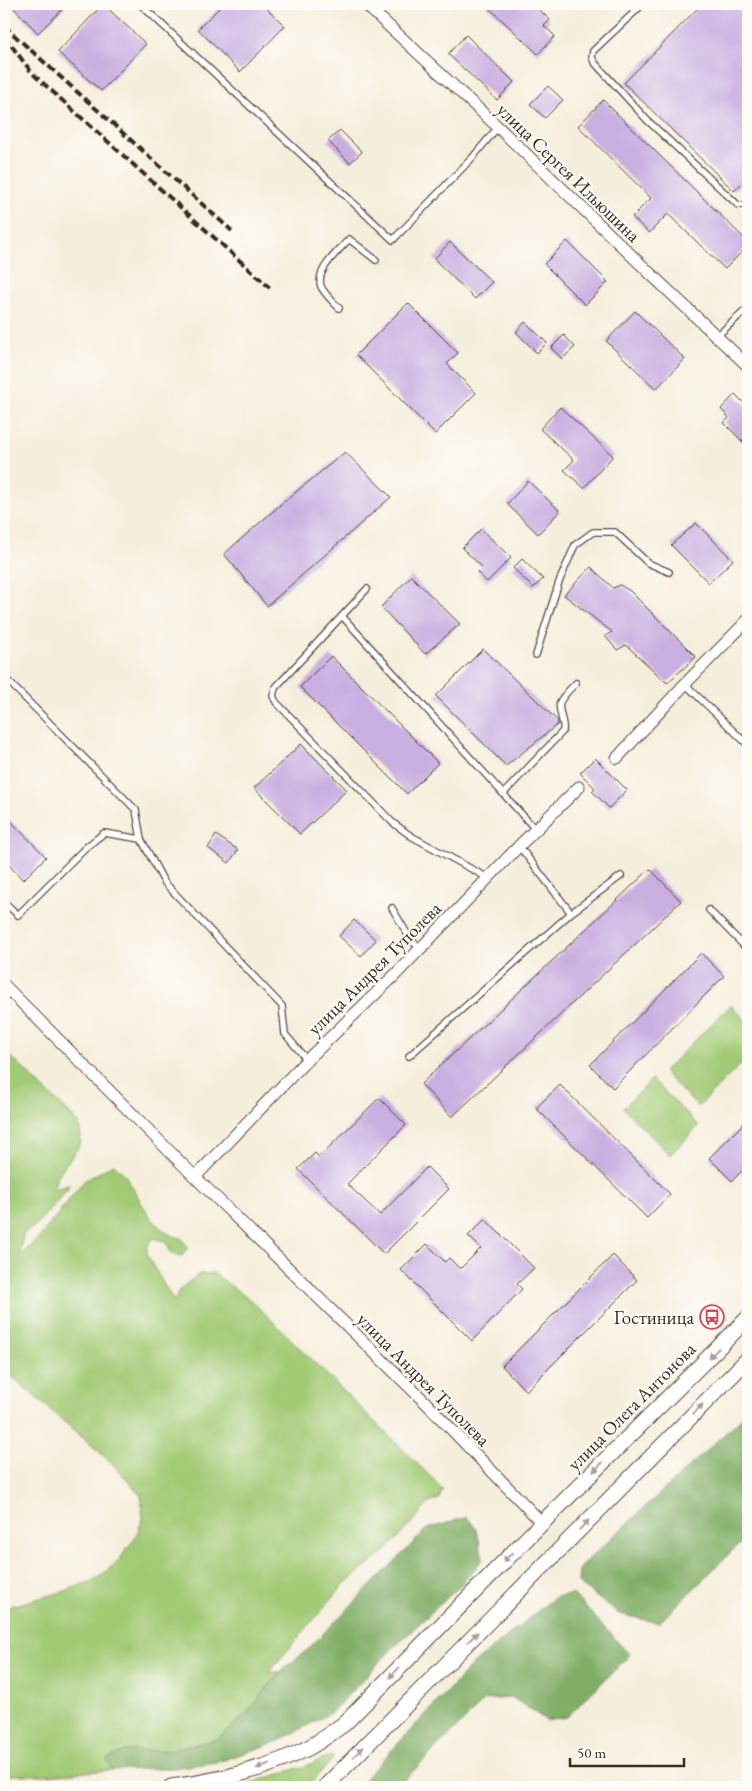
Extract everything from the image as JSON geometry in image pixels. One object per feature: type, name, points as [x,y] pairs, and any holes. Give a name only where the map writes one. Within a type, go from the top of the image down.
[{"type":"street","name":"улица Сергея Ильюшина","points":[[364,4],[498,127],[748,366]]},
{"type":"street","points":[[617,758],[685,684],[748,620]]},
{"type":"street","name":"улица Андрея Туполева","points":[[195,1177],[307,1060],[422,947],[519,846],[579,787]]},
{"type":"street","name":"улица Андрея Туполева","points":[[4,985],[195,1177],[425,1402],[542,1523]]},
{"type":"street","name":"улица Олега Антонова","points":[[170,1787],[206,1782],[260,1768],[309,1748],[344,1724],[748,1318]]},
{"type":"street","points":[[325,1787],[748,1359]]},
{"type":"lane","points":[[140,4],[393,240],[473,157],[498,127]]},
{"type":"lane","points":[[643,4],[593,51],[592,57],[594,62],[647,120],[738,205],[748,205]]},
{"type":"lane","points":[[339,308],[322,289],[319,281],[321,270],[349,238],[376,260]]},
{"type":"lane","points":[[717,336],[748,308]]},
{"type":"lane","points":[[536,655],[559,582],[575,545],[593,532],[615,532],[648,563],[669,572]]},
{"type":"lane","points":[[367,589],[275,688],[273,696],[276,702],[392,822],[411,836],[488,878]]},
{"type":"lane","points":[[342,616],[536,830]]},
{"type":"lane","points":[[4,677],[136,810],[141,839],[164,882],[282,1006],[285,1034],[307,1060]]},
{"type":"lane","points":[[504,794],[564,731],[560,702],[576,683]]},
{"type":"lane","points":[[685,684],[748,745]]},
{"type":"lane","points":[[4,902],[18,915],[85,848],[104,833],[141,839]]},
{"type":"lane","points":[[519,846],[572,913]]},
{"type":"lane","points":[[409,1056],[572,913],[621,876]]},
{"type":"lane","points":[[392,908],[412,942],[422,947]]},
{"type":"lane","points":[[709,910],[748,950]]},
{"type":"green space","points":[[731,1005],[748,1022],[748,1057],[698,1107],[663,1072]]},
{"type":"green space","points":[[4,1050],[79,1123],[81,1133],[81,1141],[77,1149],[55,1183],[54,1189],[69,1185],[67,1190],[35,1226],[23,1234],[20,1256],[41,1235],[84,1181],[114,1164],[125,1175],[141,1203],[155,1222],[171,1235],[181,1238],[188,1247],[182,1256],[171,1254],[167,1242],[153,1238],[148,1245],[147,1255],[174,1302],[179,1290],[199,1274],[213,1273],[253,1302],[443,1489],[439,1499],[430,1502],[386,1551],[345,1583],[269,1672],[280,1672],[247,1713],[218,1739],[172,1750],[125,1751],[107,1759],[112,1770],[46,1775],[4,1775],[4,1732],[11,1730],[11,1718],[4,1713],[4,1608],[62,1592],[97,1579],[119,1560],[136,1536],[143,1519],[141,1496],[112,1463],[4,1370]]},
{"type":"green space","points":[[652,1079],[699,1126],[670,1155],[623,1108]]},
{"type":"green space","points":[[748,1412],[748,1538],[735,1548],[659,1623],[619,1614],[578,1583],[579,1568]]},
{"type":"green space","points":[[467,1517],[477,1530],[483,1559],[460,1586],[391,1650],[332,1712],[277,1742],[218,1762],[173,1768],[112,1770],[107,1759],[125,1751],[172,1750],[218,1739],[247,1713],[280,1672],[307,1650],[427,1529]]},
{"type":"green space","points":[[573,1594],[630,1655],[567,1717],[547,1721],[513,1698],[485,1700],[397,1787],[357,1787],[474,1663],[555,1597]]},
{"type":"green space","points":[[329,1756],[334,1758],[307,1787],[238,1787],[308,1765]]},
{"type":"building","points":[[10,4],[68,4],[38,33]]},
{"type":"building","points":[[103,4],[146,44],[101,91],[58,52]]},
{"type":"building","points":[[223,4],[262,4],[285,26],[240,72],[198,29]]},
{"type":"building","points":[[485,4],[533,4],[550,20],[544,26],[555,36],[538,54]]},
{"type":"building","points":[[702,4],[748,4],[748,177],[734,191],[624,83]]},
{"type":"building","points":[[466,35],[514,82],[497,100],[448,54]]},
{"type":"building","points":[[548,86],[563,100],[545,118],[530,104]]},
{"type":"building","points":[[603,100],[748,242],[748,246],[725,269],[668,214],[649,233],[632,217],[651,198],[578,126]]},
{"type":"building","points":[[340,130],[362,152],[350,163],[328,141]]},
{"type":"building","points":[[567,241],[608,282],[585,305],[544,264]]},
{"type":"building","points":[[450,242],[492,282],[475,299],[434,259]]},
{"type":"building","points":[[408,303],[458,353],[447,364],[476,393],[435,434],[356,355]]},
{"type":"building","points":[[635,311],[685,359],[656,389],[606,341]]},
{"type":"building","points":[[525,322],[547,343],[537,353],[516,332]]},
{"type":"building","points":[[564,335],[575,347],[562,359],[551,348]]},
{"type":"building","points":[[735,394],[748,407],[748,447],[724,423],[729,418],[721,409]]},
{"type":"building","points":[[560,407],[613,456],[584,488],[564,470],[574,460],[540,429]]},
{"type":"building","points":[[345,452],[391,497],[267,606],[224,554]]},
{"type":"building","points":[[528,481],[560,511],[538,534],[507,504]]},
{"type":"building","points":[[696,523],[733,560],[709,583],[671,545]]},
{"type":"building","points":[[481,529],[511,558],[487,582],[477,572],[482,567],[462,548]]},
{"type":"building","points":[[522,559],[543,579],[533,588],[513,568]]},
{"type":"building","points":[[591,567],[613,588],[620,585],[630,591],[696,657],[667,683],[626,645],[617,650],[605,636],[612,632],[564,595]]},
{"type":"building","points":[[411,576],[460,624],[425,654],[381,607]]},
{"type":"building","points":[[483,649],[557,720],[558,724],[506,766],[436,696]]},
{"type":"building","points":[[331,656],[438,763],[407,794],[300,687]]},
{"type":"building","points":[[301,744],[347,790],[300,834],[254,788]]},
{"type":"building","points":[[595,758],[627,790],[609,808],[592,791],[595,788],[580,773]]},
{"type":"building","points":[[4,814],[46,857],[23,880],[4,860]]},
{"type":"building","points":[[216,835],[238,850],[229,863],[208,848]]},
{"type":"building","points":[[650,869],[681,901],[452,1117],[421,1084]]},
{"type":"building","points":[[354,920],[376,940],[361,956],[339,936]]},
{"type":"building","points":[[701,953],[724,976],[613,1088],[590,1065]]},
{"type":"building","points":[[560,1085],[670,1194],[647,1218],[536,1108]]},
{"type":"building","points":[[379,1098],[406,1125],[347,1184],[380,1215],[427,1167],[449,1189],[384,1254],[298,1169],[315,1153],[319,1157]]},
{"type":"building","points":[[748,1119],[748,1165],[732,1181],[709,1158]]},
{"type":"building","points":[[485,1219],[534,1268],[517,1284],[522,1289],[472,1341],[401,1270],[427,1244],[445,1262],[449,1258],[460,1269],[481,1248],[468,1236]]},
{"type":"building","points":[[613,1255],[637,1280],[526,1391],[502,1366]]},
{"type":"railway","points":[[4,26],[232,231]]},
{"type":"railway","points":[[4,36],[33,74],[270,288]]},
{"type":"place","name":"Гостиница","points":[[712,1317]]}]
